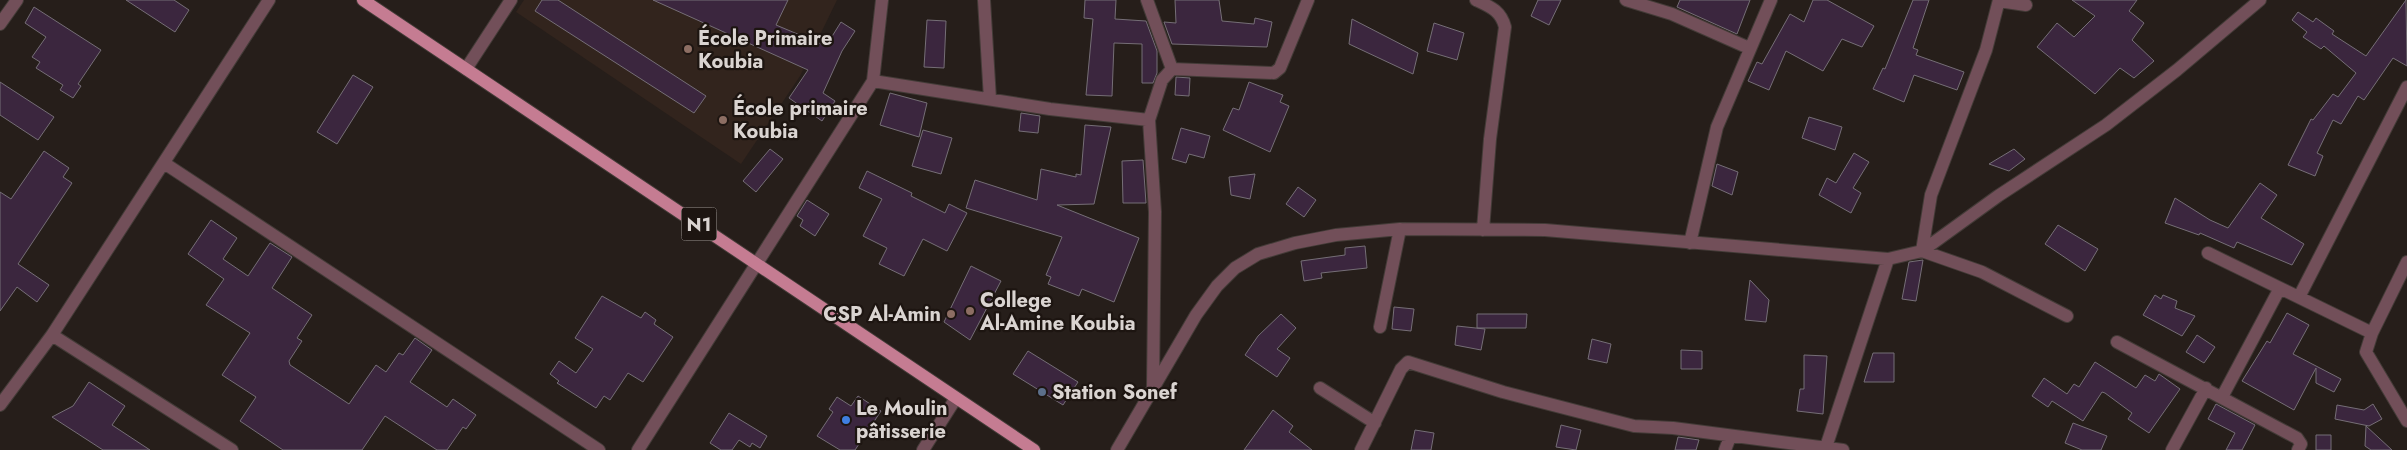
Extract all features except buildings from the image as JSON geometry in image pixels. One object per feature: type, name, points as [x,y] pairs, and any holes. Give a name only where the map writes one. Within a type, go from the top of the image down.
[{"type":"main road","name":"N1","points":[[363,0],[1034,450]]},
{"type":"street","points":[[0,24],[17,0]]},
{"type":"street","points":[[0,405],[52,335],[269,0]]},
{"type":"street","points":[[466,69],[511,0]]},
{"type":"street","points":[[638,450],[873,81],[882,0]]},
{"type":"street","points":[[984,0],[990,99]]},
{"type":"street","points":[[1147,0],[1172,69]]},
{"type":"street","points":[[1153,387],[1155,212],[1149,120],[1162,80],[1172,69],[1274,73],[1280,68],[1308,0]]},
{"type":"street","points":[[1476,0],[1493,8],[1502,16],[1505,27],[1490,139],[1482,230]]},
{"type":"street","points":[[1626,0],[1672,14],[1749,48]]},
{"type":"street","points":[[1690,243],[1717,127],[1771,0]]},
{"type":"street","points":[[1922,250],[1931,195],[1986,50],[1999,0],[2026,5]]},
{"type":"street","points":[[1117,450],[1196,315],[1218,286],[1235,268],[1258,254],[1295,243],[1336,235],[1400,229],[1545,230],[1888,259],[1922,250],[1998,196],[2106,125],[2177,70],[2260,0]]},
{"type":"street","points":[[873,81],[1050,109],[1149,120]]},
{"type":"street","points":[[2299,297],[2407,87]]},
{"type":"street","points":[[164,163],[599,450]]},
{"type":"street","points":[[1380,327],[1400,229]]},
{"type":"street","points":[[1922,250],[1982,272],[2067,316]]},
{"type":"street","points":[[2208,253],[2372,333]]},
{"type":"street","points":[[1826,449],[1888,259]]},
{"type":"street","points":[[2407,262],[2404,278],[2366,347],[2366,356],[2407,421]]},
{"type":"street","points":[[2222,397],[2280,288]]},
{"type":"street","points":[[52,335],[232,450]]},
{"type":"street","points":[[2118,342],[2297,438],[2301,444],[2298,450]]},
{"type":"street","points":[[1361,450],[1401,368],[1408,362],[1503,392],[1634,426],[1673,428],[1730,437],[1843,450]]},
{"type":"street","points":[[1320,388],[1375,423]]},
{"type":"street","points":[[2172,450],[2206,388]]},
{"type":"street","points":[[923,450],[956,398]]},
{"type":"street","points":[[1725,450],[1730,437]]},
{"type":"shaded area","name":"École primaire Koubia","points":[[524,0],[837,0],[800,76],[741,164],[516,12]]},
{"type":"place","name":"École Primaire Koubia","points":[[688,49]]},
{"type":"place","name":"École primaire Koubia","points":[[723,120]]},
{"type":"place","name":"College Al-Amine Koubia","points":[[970,311]]},
{"type":"place","name":"CSP Al-Amin","points":[[951,314]]},
{"type":"place","name":"Station Sonef","points":[[1042,392]]},
{"type":"place","name":"Le Moulin pâtisserie","points":[[846,420]]}]
